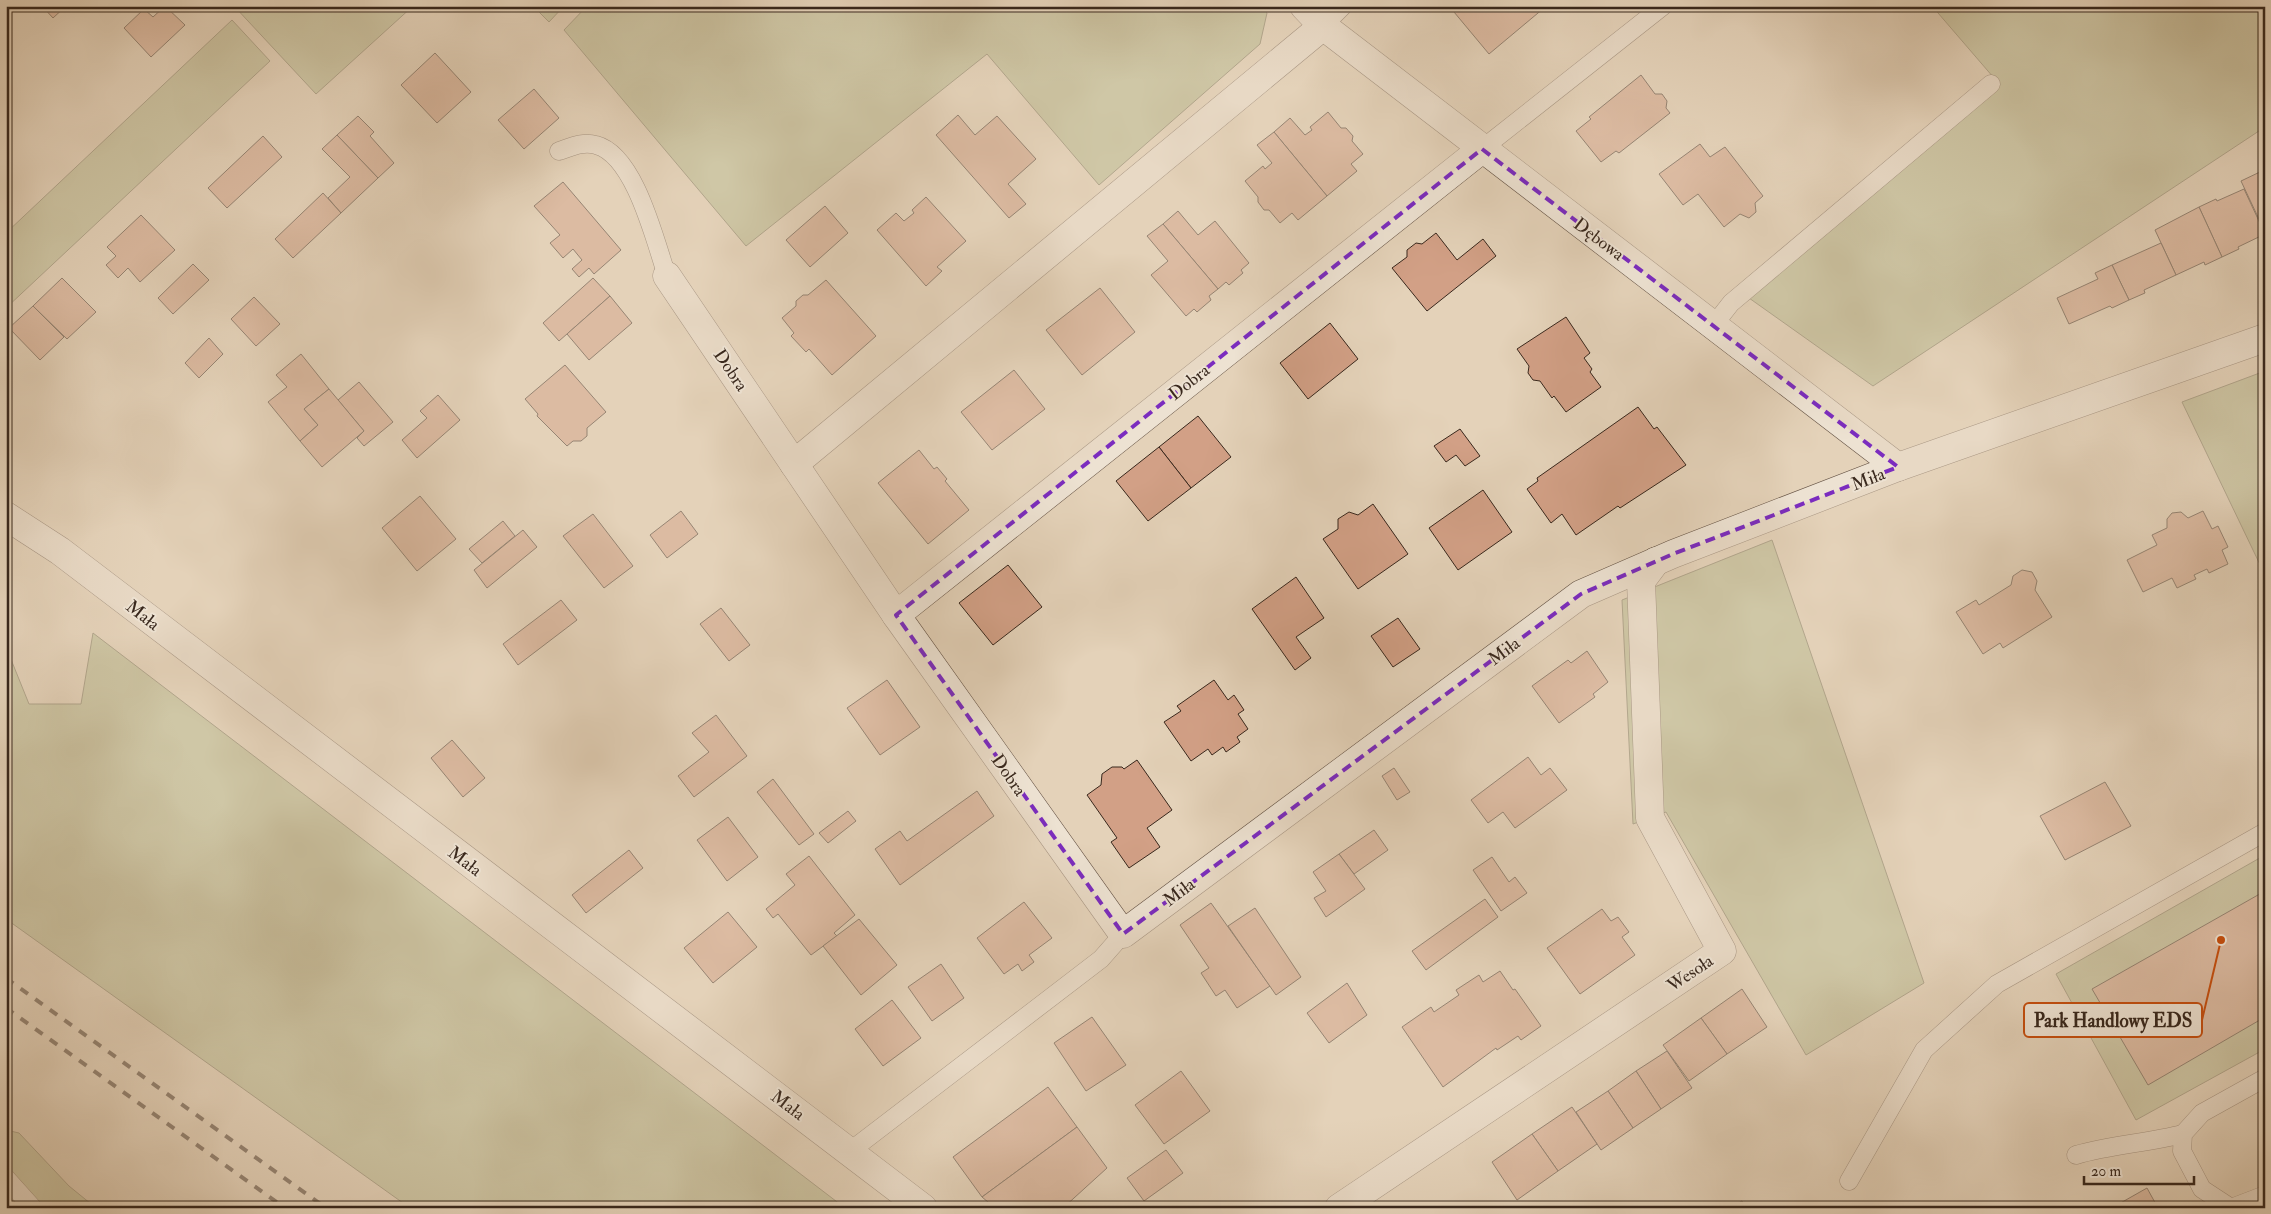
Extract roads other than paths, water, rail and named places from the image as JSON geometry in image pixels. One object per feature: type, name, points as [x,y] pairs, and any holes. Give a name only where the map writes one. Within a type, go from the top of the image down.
[{"type":"street","name":"Dębowa","points":[[1304,6],[1323,26],[1898,467]]},
{"type":"street","points":[[794,464],[1323,26]]},
{"type":"street","name":"Dobra","points":[[896,615],[1482,149]]},
{"type":"street","name":"Dobra","points":[[667,276],[896,615],[1123,934]]},
{"type":"street","name":"Miła","points":[[1123,934],[1581,594],[1656,561],[1898,467],[2265,338]]},
{"type":"street","name":"Mała","points":[[6,516],[60,551],[923,1208]]},
{"type":"street","name":"Wesoła","points":[[1339,1208],[1722,951],[1650,818],[1641,581],[1656,561]]},
{"type":"lane","points":[[1323,26],[1343,6]]},
{"type":"lane","points":[[1482,149],[1663,6]]},
{"type":"lane","points":[[1713,326],[1731,303],[1991,84]]},
{"type":"lane","points":[[559,151],[578,144],[597,145],[617,158],[634,182],[667,276]]},
{"type":"lane","points":[[1849,1180],[1924,1050],[1997,984],[2265,832]]},
{"type":"lane","name":"Miła","points":[[849,1152],[1101,959],[1123,934]]},
{"type":"lane","points":[[2076,1155],[2103,1148],[2160,1140],[2182,1134],[2202,1113],[2265,1078]]},
{"type":"lane","points":[[2182,1134],[2182,1152],[2202,1189],[2231,1208],[2265,1195]]},
{"type":"lane","points":[[6,1178],[33,1208]]},
{"type":"railway","points":[[6,978],[326,1208]]},
{"type":"railway","points":[[6,1008],[285,1208]]},
{"type":"place","name":"Park Handlowy EDS","points":[[2221,940]]}]
